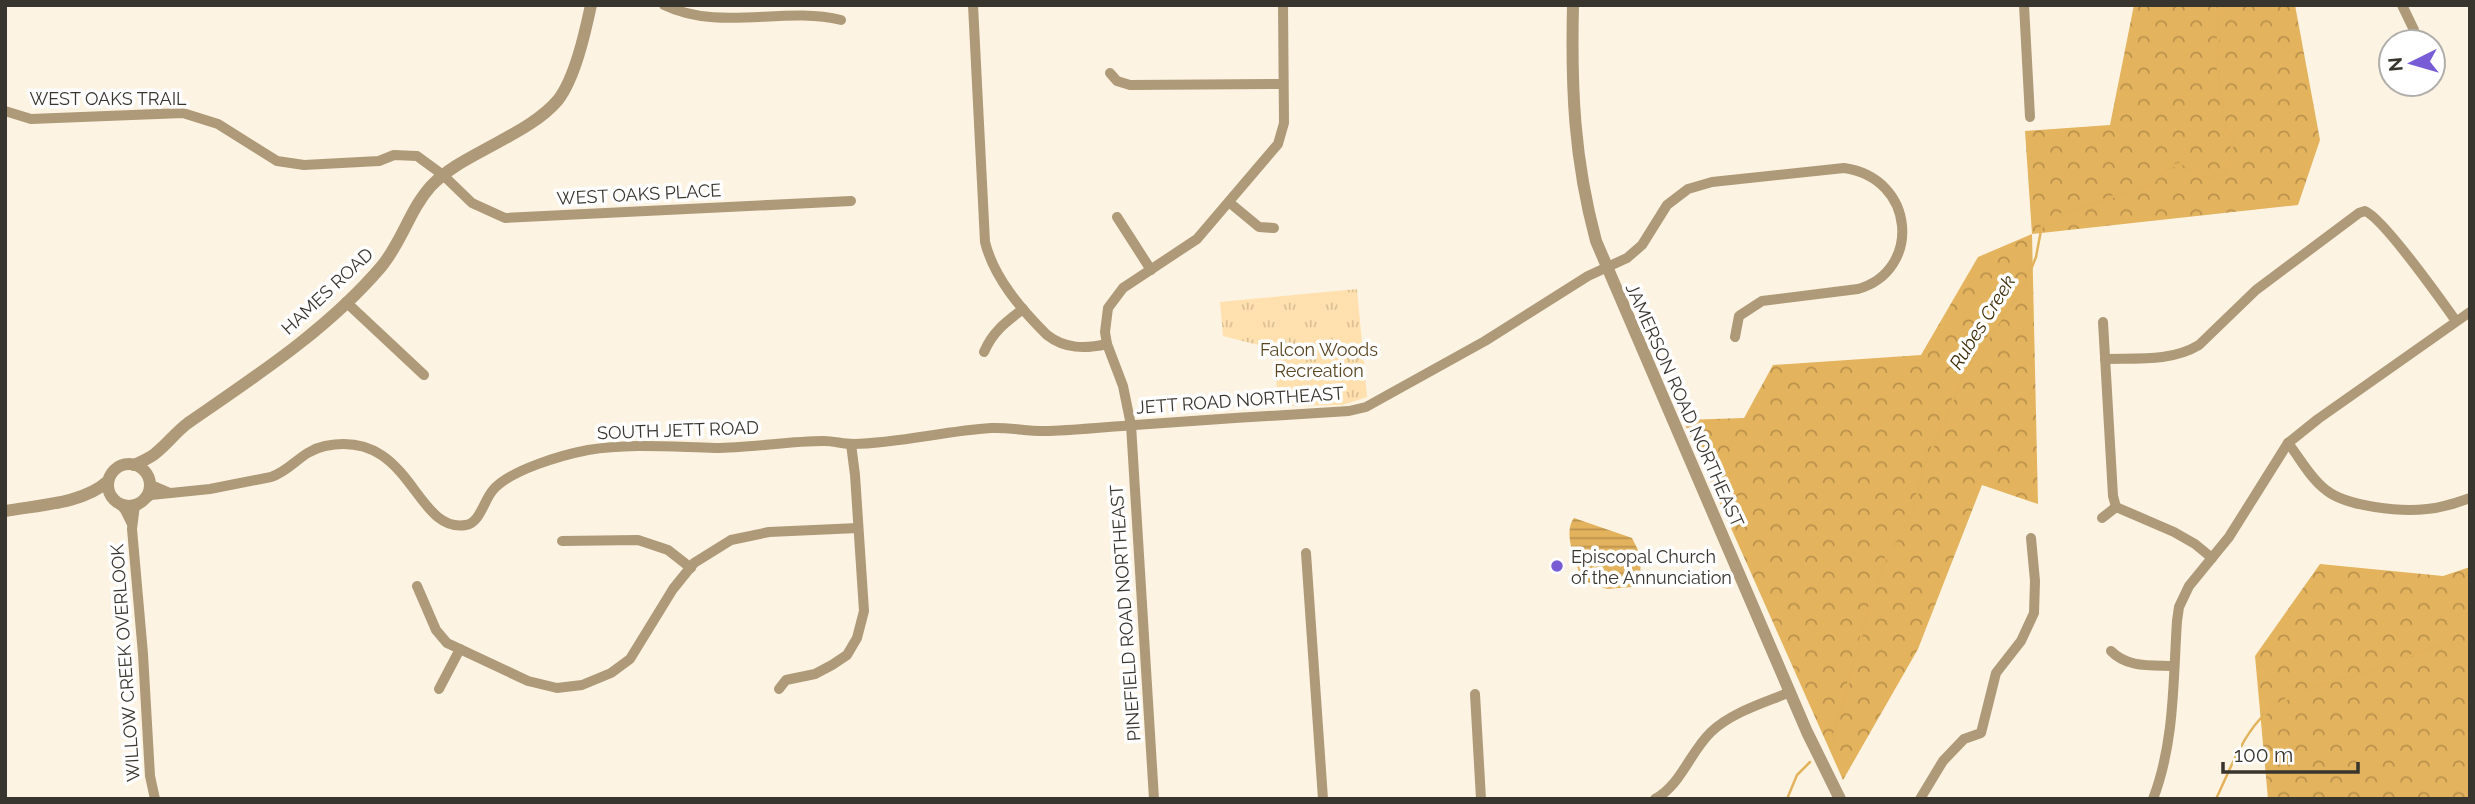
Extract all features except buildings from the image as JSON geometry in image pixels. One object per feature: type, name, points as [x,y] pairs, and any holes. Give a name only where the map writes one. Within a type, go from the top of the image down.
[{"type":"street","name":"HAMES ROAD","points":[[134,465],[155,454],[183,427],[268,368],[346,302],[384,264],[401,239],[420,201],[443,174],[515,133],[558,99],[571,76],[591,5]]},
{"type":"street","points":[[664,5],[713,19],[818,14],[841,20]]},
{"type":"street","points":[[973,5],[985,242],[997,272],[1023,309],[1046,335],[1056,342],[1079,348],[1107,344],[1105,319],[1112,301],[1123,288],[1197,239],[1278,144],[1283,123],[1283,5]]},
{"type":"street","name":"JAMERSON ROAD NORTHEAST","points":[[1573,5],[1572,72],[1578,159],[1587,207],[1606,268],[1790,692],[1840,799]]},
{"type":"street","points":[[2024,5],[2030,117]]},
{"type":"street","points":[[2402,5],[2413,28]]},
{"type":"street","points":[[1110,73],[1117,81],[1130,85],[1283,84]]},
{"type":"street","name":"WEST OAKS TRAIL","points":[[5,111],[31,119],[183,113],[218,124],[277,161],[304,165],[379,161],[394,155],[417,156],[443,174]]},
{"type":"street","name":"JETT ROAD NORTHEAST","points":[[923,436],[989,429],[1048,431],[1349,411],[1366,407],[1485,341],[1578,282],[1636,252],[1667,205],[1676,196],[1694,186],[1844,168],[1867,173],[1887,188],[1899,210],[1903,227],[1898,253],[1886,271],[1872,283],[1858,289],[1762,301],[1739,316],[1735,337]]},
{"type":"street","name":"WEST OAKS PLACE","points":[[443,174],[472,203],[505,218],[851,201]]},
{"type":"street","points":[[1230,202],[1259,227],[1275,228]]},
{"type":"street","points":[[2105,359],[2170,356],[2189,351],[2199,345],[2256,290],[2359,213],[2371,207],[2456,321]]},
{"type":"street","points":[[1117,217],[1151,270]]},
{"type":"street","points":[[346,302],[424,375]]},
{"type":"street","points":[[984,352],[1000,326],[1023,309]]},
{"type":"street","points":[[2153,799],[2166,756],[2179,607],[2189,586],[2230,537],[2288,443],[2470,312]]},
{"type":"street","points":[[2102,321],[2116,508]]},
{"type":"street","name":"PINEFIELD ROAD NORTHEAST","points":[[1107,344],[1124,386],[1131,425],[1154,799]]},
{"type":"street","name":"SOUTH JETT ROAD","points":[[140,502],[151,495],[210,489],[271,477],[280,474],[309,451],[334,445],[358,445],[386,457],[398,467],[424,504],[438,518],[461,526],[474,522],[494,489],[511,476],[539,464],[584,451],[627,445],[717,448],[825,441],[851,444],[923,436]]},
{"type":"street","points":[[2288,443],[2319,484],[2341,499],[2411,510],[2440,507],[2470,498]]},
{"type":"street","points":[[779,689],[786,680],[814,674],[832,665],[847,655],[857,638],[864,611],[851,444]]},
{"type":"street","name":"HAMES ROAD","points":[[148,480],[155,454]]},
{"type":"street","points":[[5,511],[76,498],[101,488],[115,469],[128,464],[134,465],[148,480],[140,502],[76,498]]},
{"type":"street","name":"SOUTH JETT ROAD","points":[[148,480],[170,493]]},
{"type":"street","points":[[108,481],[116,501]]},
{"type":"street","name":"WILLOW CREEK OVERLOOK","points":[[116,501],[125,510],[132,524],[150,776],[155,799]]},
{"type":"street","name":"WILLOW CREEK OVERLOOK","points":[[132,524],[140,502]]},
{"type":"street","points":[[2102,518],[2116,508]]},
{"type":"street","points":[[2116,508],[2174,531],[2212,558]]},
{"type":"street","points":[[417,586],[436,630],[447,643],[528,681],[557,688],[582,685],[611,673],[630,659],[673,589],[691,568],[731,540],[769,531],[858,528]]},
{"type":"street","points":[[1920,799],[1943,761],[1964,739],[1981,733],[1996,673],[2029,627],[2036,603],[2031,538]]},
{"type":"street","points":[[562,541],[638,540],[668,551],[691,568]]},
{"type":"street","points":[[1306,554],[1323,799]]},
{"type":"street","points":[[439,689],[460,649]]},
{"type":"street","points":[[2111,651],[2119,659],[2130,663],[2174,666]]},
{"type":"street","points":[[1655,799],[1670,788],[1713,730],[1733,717],[1790,692]]},
{"type":"street","points":[[1475,694],[1481,799]]},
{"type":"green space","points":[[2134,5],[2295,5],[2320,140],[2298,205],[2032,234],[2025,131],[2110,125]]},
{"type":"green space","points":[[2032,234],[2038,504],[1982,485],[1918,649],[1843,780],[1683,420],[1744,418],[1773,365],[1921,355],[1978,257]]},
{"type":"green space","name":"Falcon Woods Recreation","points":[[1357,289],[1367,397],[1342,405],[1278,406],[1274,349],[1223,336],[1220,302]]},
{"type":"green space","points":[[2320,564],[2443,576],[2470,567],[2470,799],[2268,799],[2255,656]]},
{"type":"shaded area","points":[[1574,518],[1632,538],[1641,556],[1640,580],[1632,587],[1607,589],[1582,580],[1570,540],[1569,532]]},
{"type":"waterway","name":"Rubes Creek","points":[[1831,746],[1872,597],[1887,555],[1908,520],[1923,469],[1965,372],[2026,282],[2036,257],[2042,225],[2059,215],[2151,186],[2164,171],[2182,163],[2197,174],[2207,177],[2225,174],[2230,162],[2233,139],[2225,127],[2217,62],[2219,5]]},
{"type":"waterway","points":[[2216,799],[2235,757],[2253,728],[2284,700],[2420,652],[2444,645],[2470,642]]},
{"type":"waterway","name":"Rubes Creek","points":[[1787,799],[1797,775],[1810,762]]},
{"type":"place","name":"Episcopal Church of the Annunciation","points":[[1557,566]]}]
